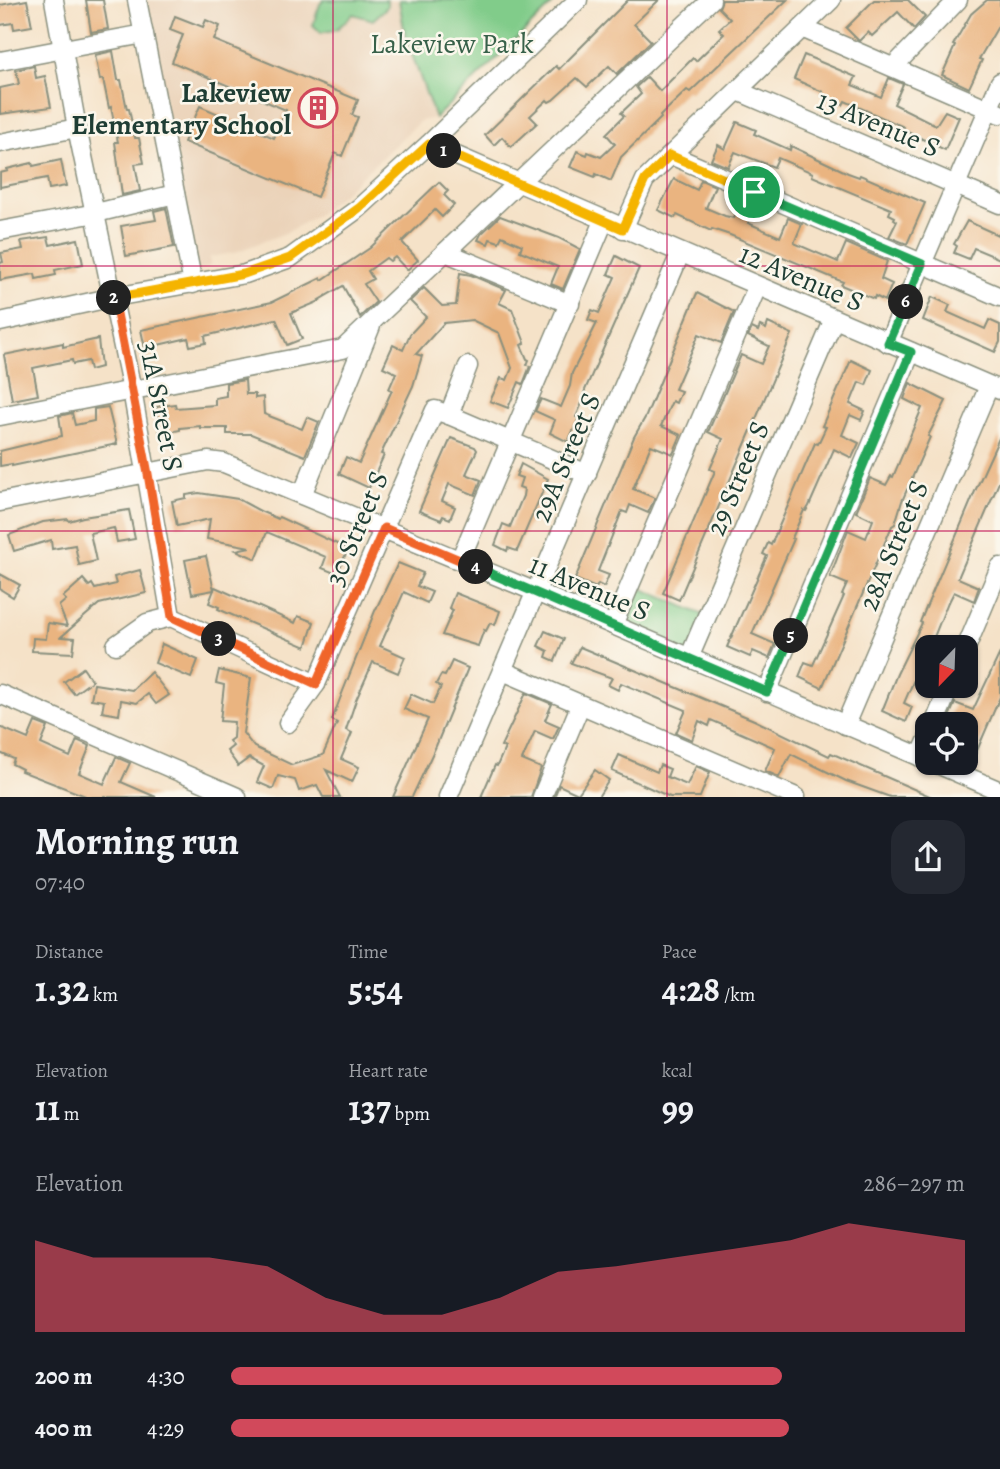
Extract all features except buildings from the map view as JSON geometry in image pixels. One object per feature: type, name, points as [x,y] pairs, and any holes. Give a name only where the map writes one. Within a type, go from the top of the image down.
[{"type":"street","name":"31A Street S","points":[[54,0],[77,128],[132,390],[172,617]]},
{"type":"street","points":[[137,0],[194,284]]},
{"type":"street","points":[[0,321],[244,274],[290,258],[359,208],[578,0]]},
{"type":"street","points":[[0,416],[343,349],[711,0]]},
{"type":"street","points":[[623,229],[645,180],[831,0]]},
{"type":"street","points":[[894,66],[958,0]]},
{"type":"street","points":[[802,28],[994,111]]},
{"type":"street","points":[[0,61],[144,34]]},
{"type":"street","points":[[888,343],[955,184],[994,111],[1000,82]]},
{"type":"street","name":"13 Avenue S","points":[[738,91],[1000,204]]},
{"type":"street","points":[[0,143],[77,128]]},
{"type":"street","name":"12 Avenue S","points":[[429,144],[995,388]]},
{"type":"street","points":[[670,155],[1000,298]]},
{"type":"street","points":[[0,231],[175,194]]},
{"type":"street","points":[[460,560],[604,221]]},
{"type":"street","points":[[445,252],[570,304]]},
{"type":"street","name":"29A Street S","points":[[448,797],[680,254]]},
{"type":"street","points":[[613,625],[757,287]]},
{"type":"street","points":[[302,495],[374,320]]},
{"type":"street","name":"29 Street S","points":[[689,657],[834,320]]},
{"type":"street","points":[[326,352],[355,365]]},
{"type":"street","points":[[767,692],[911,352]]},
{"type":"street","points":[[468,366],[449,415],[587,474]]},
{"type":"street","name":"28A Street S","points":[[845,725],[995,388]]},
{"type":"street","name":"30 Street S","points":[[288,723],[316,684],[435,410],[449,415]]},
{"type":"street","name":"11 Avenue S","points":[[0,502],[208,461],[224,463],[536,592],[915,755]]},
{"type":"street","points":[[971,635],[1000,567]]},
{"type":"street","points":[[116,645],[147,623],[172,617],[316,684]]},
{"type":"street","points":[[503,671],[796,797]]},
{"type":"street","points":[[0,694],[237,797]]},
{"type":"street","points":[[541,797],[580,706]]},
{"type":"street","name":"11 Avenue S","points":[[963,775],[997,789]]},
{"type":"shaded area","points":[[146,0],[399,0],[405,35],[435,118],[420,121],[318,214],[288,232],[233,253],[210,257],[210,266],[197,271]]},
{"type":"green space","points":[[324,0],[387,0],[387,7],[373,20],[353,14],[337,29],[321,33],[313,25]]},
{"type":"green space","name":"Lakeview Park","points":[[399,0],[557,0],[435,118],[405,35]]},
{"type":"green space","points":[[636,586],[706,616],[689,658],[618,627]]},
{"type":"place","name":"Lakeview Elementary School","points":[[318,108]]},
{"type":"route","points":[[429,144],[623,229],[645,180],[670,155],[754,192],[922,264],[888,343],[911,352],[767,692],[384,528],[316,684],[172,617],[114,298],[244,274],[290,258],[359,208],[429,144]]}]
